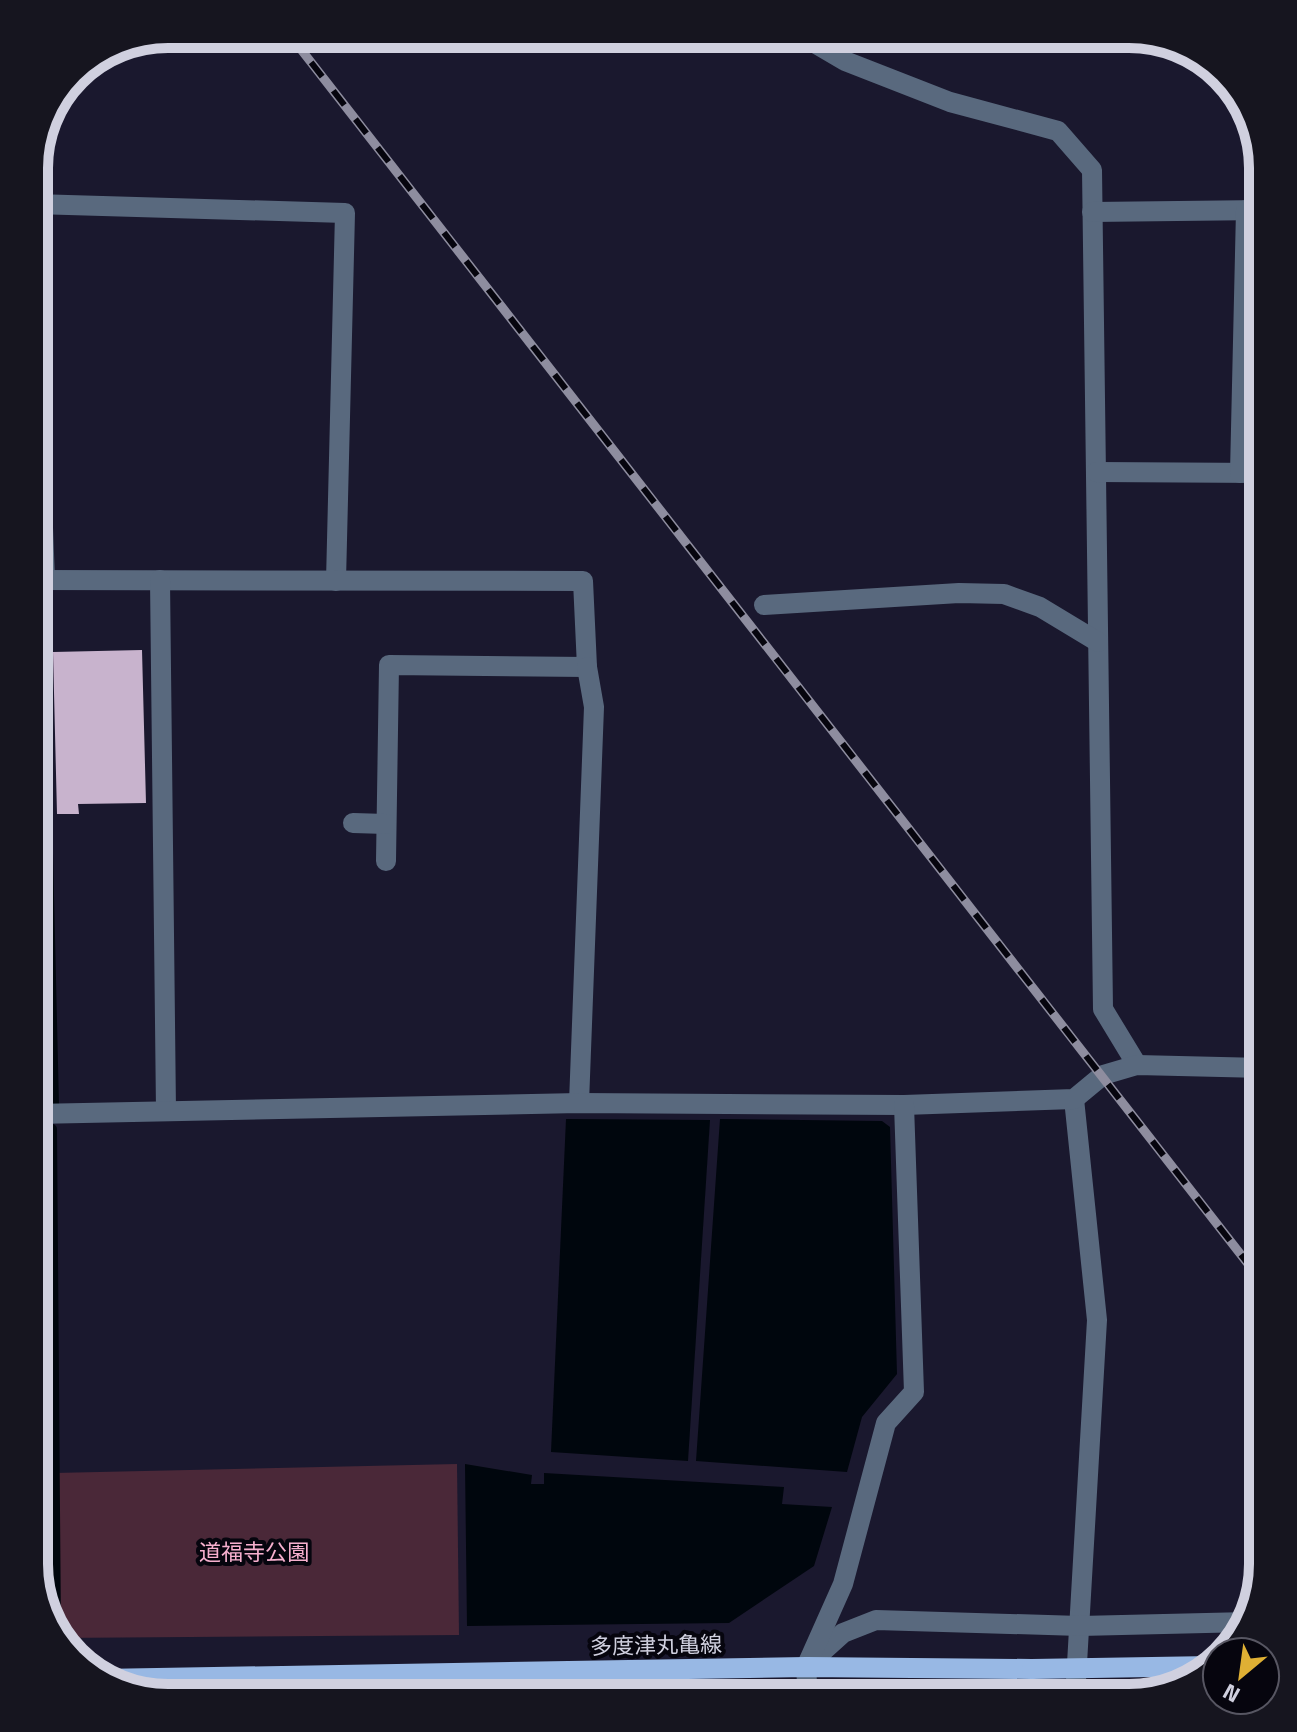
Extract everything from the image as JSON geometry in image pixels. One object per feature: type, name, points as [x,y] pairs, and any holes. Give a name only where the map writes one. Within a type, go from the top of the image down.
[{"type":"main road","name":"多度津丸亀線","points":[[133,1678],[806,1667],[1192,1666]]},
{"type":"street","points":[[823,48],[845,61],[950,102],[1058,131],[1092,170],[1103,1009],[1137,1065]]},
{"type":"street","points":[[48,204],[345,213],[336,581]]},
{"type":"street","points":[[1092,212],[1249,210]]},
{"type":"street","points":[[1240,473],[1249,304]]},
{"type":"street","points":[[1096,472],[1249,473]]},
{"type":"street","points":[[48,580],[583,581],[587,667],[594,707],[579,1103]]},
{"type":"street","points":[[160,580],[166,1111]]},
{"type":"street","points":[[764,605],[959,593],[1004,594],[1040,607],[1098,642]]},
{"type":"street","points":[[386,861],[389,665],[587,667]]},
{"type":"street","points":[[353,823],[386,824]]},
{"type":"street","points":[[48,1114],[579,1103],[904,1105],[1074,1099],[1103,1075],[1137,1065],[1249,1068]]},
{"type":"street","points":[[1074,1099],[1097,1320],[1076,1684]]},
{"type":"street","points":[[807,1684],[806,1667],[843,1584],[886,1423],[914,1392],[904,1105]]},
{"type":"street","points":[[806,1667],[843,1633],[876,1620],[1080,1626],[1234,1622]]},
{"type":"green space","name":"道福寺公園","points":[[457,1464],[459,1635],[74,1638],[53,1599],[54,1473]]},
{"type":"shaded area","points":[[566,1119],[710,1120],[688,1461],[551,1452]]},
{"type":"shaded area","points":[[720,1119],[882,1121],[890,1127],[897,1374],[862,1417],[847,1472],[696,1461]]},
{"type":"shaded area","points":[[465,1464],[532,1475],[531,1484],[544,1484],[544,1473],[784,1487],[782,1504],[832,1507],[814,1566],[729,1623],[467,1626]]},
{"type":"building","points":[[142,650],[146,803],[78,804],[79,814],[57,814],[53,652]]},
{"type":"waterway","points":[[48,853],[54,1105]]},
{"type":"waterway","points":[[52,1129],[56,1606]]},
{"type":"railway","points":[[300,48],[1249,1265]]}]
